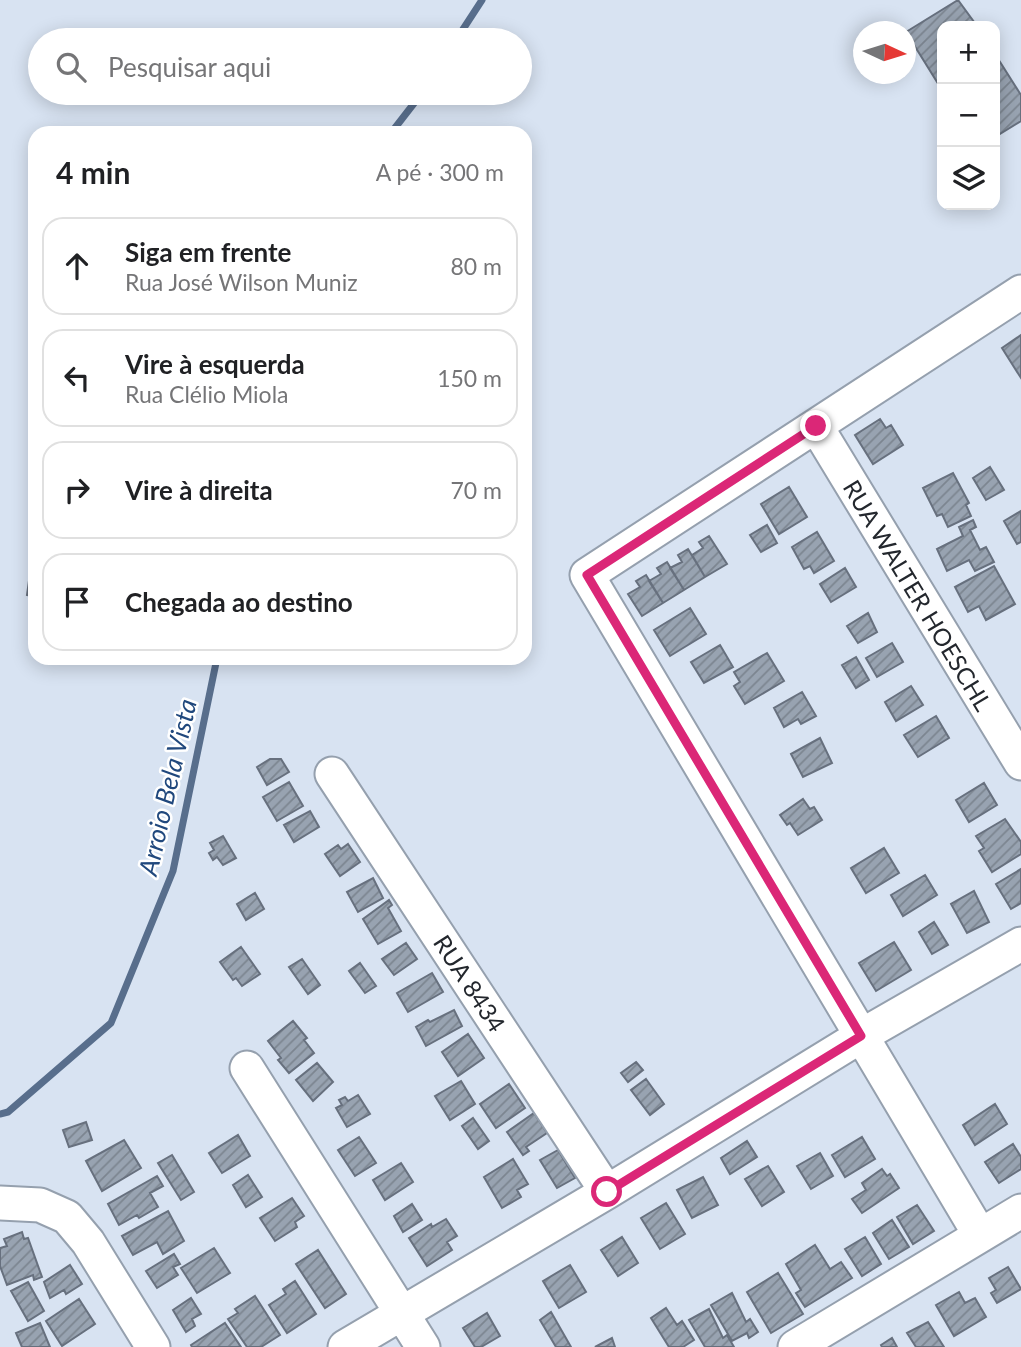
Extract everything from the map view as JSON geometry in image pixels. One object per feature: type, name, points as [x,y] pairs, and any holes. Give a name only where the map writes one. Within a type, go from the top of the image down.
[{"type":"street","points":[[979,1236],[587,575],[1021,292]]},
{"type":"street","name":"RUA WALTER HOESCHL","points":[[816,426],[1021,763]]},
{"type":"street","name":"RUA 8434","points":[[332,774],[607,1192]]},
{"type":"street","points":[[345,1347],[607,1192],[861,1036],[1021,944]]},
{"type":"street","points":[[247,1068],[423,1347]]},
{"type":"street","points":[[0,1203],[40,1205],[67,1217],[88,1242],[153,1347]]},
{"type":"street","points":[[795,1347],[1021,1211]]},
{"type":"building","points":[[958,0],[973,21],[937,21],[937,82],[916,48],[916,26]]},
{"type":"building","points":[[1000,62],[1021,95],[1021,121],[1000,134]]},
{"type":"building","points":[[1021,335],[1021,378],[1002,348]]},
{"type":"building","points":[[880,419],[886,428],[891,425],[903,445],[873,464],[855,435]]},
{"type":"building","points":[[990,467],[1004,490],[986,500],[973,478]]},
{"type":"building","points":[[953,473],[969,503],[966,505],[971,516],[948,527],[942,514],[937,516],[923,488]]},
{"type":"building","points":[[789,487],[807,517],[779,534],[761,504]]},
{"type":"building","points":[[1021,511],[1021,542],[1017,544],[1004,521]]},
{"type":"building","points":[[973,520],[976,527],[970,530],[980,550],[986,547],[994,562],[975,571],[969,560],[947,571],[937,549],[963,536],[959,527]]},
{"type":"building","points":[[767,525],[777,543],[761,552],[750,535]]},
{"type":"building","points":[[817,532],[834,561],[814,573],[810,566],[804,569],[792,547]]},
{"type":"building","points":[[709,536],[727,564],[705,577],[692,555],[703,548],[699,542]]},
{"type":"building","points":[[688,549],[705,577],[684,590],[670,568],[682,562],[678,555]]},
{"type":"building","points":[[667,562],[684,590],[663,603],[649,581],[661,574],[657,568]]},
{"type":"building","points":[[994,566],[1015,604],[986,620],[979,606],[968,612],[955,587]]},
{"type":"building","points":[[845,568],[856,587],[831,602],[820,584]]},
{"type":"building","points":[[646,575],[663,603],[642,616],[628,594],[640,587],[636,581]]},
{"type":"building","points":[[690,608],[706,634],[670,656],[654,630]]},
{"type":"building","points":[[868,613],[877,632],[858,643],[847,626]]},
{"type":"building","points":[[892,643],[903,662],[877,677],[866,658]]},
{"type":"building","points":[[720,645],[733,667],[704,683],[691,662]]},
{"type":"building","points":[[767,653],[784,681],[745,704],[734,686],[740,682],[734,672]]},
{"type":"building","points":[[856,657],[869,680],[856,688],[842,665]]},
{"type":"building","points":[[911,686],[923,705],[896,721],[885,702]]},
{"type":"building","points":[[802,692],[816,716],[801,724],[798,719],[784,727],[774,708]]},
{"type":"building","points":[[936,716],[949,738],[918,757],[904,735]]},
{"type":"building","points":[[820,738],[832,763],[803,777],[791,754]]},
{"type":"building","points":[[270,759],[281,759],[289,772],[267,785],[257,767]]},
{"type":"building","points":[[289,782],[303,806],[277,821],[263,797]]},
{"type":"building","points":[[984,783],[997,805],[969,822],[956,800]]},
{"type":"building","points":[[803,799],[810,809],[814,807],[822,820],[798,835],[780,815]]},
{"type":"building","points":[[310,811],[319,827],[294,842],[284,825]]},
{"type":"building","points":[[1005,819],[1021,842],[1021,854],[992,872],[979,851],[984,848],[976,836]]},
{"type":"building","points":[[223,836],[236,858],[223,865],[217,857],[213,860],[209,853],[214,850],[210,843]]},
{"type":"building","points":[[348,844],[360,862],[340,876],[325,854],[338,845],[341,849]]},
{"type":"building","points":[[884,848],[899,873],[866,893],[851,868]]},
{"type":"building","points":[[1021,869],[1021,903],[1011,909],[996,884]]},
{"type":"building","points":[[925,875],[937,895],[903,916],[891,895]]},
{"type":"building","points":[[373,878],[383,898],[358,912],[347,892]]},
{"type":"building","points":[[974,891],[989,922],[967,933],[951,904]]},
{"type":"building","points":[[255,893],[264,909],[246,920],[237,904]]},
{"type":"building","points":[[389,900],[392,905],[388,908],[401,931],[378,944],[363,919]]},
{"type":"building","points":[[934,922],[948,945],[932,954],[919,932]]},
{"type":"building","points":[[894,942],[911,970],[876,991],[859,963]]},
{"type":"building","points":[[406,943],[417,959],[394,975],[382,959]]},
{"type":"building","points":[[241,947],[260,974],[242,986],[236,978],[233,980],[220,962]]},
{"type":"building","points":[[302,959],[320,985],[308,994],[289,967]]},
{"type":"building","points":[[360,963],[376,986],[365,993],[349,971]]},
{"type":"building","points":[[432,973],[443,992],[408,1012],[397,993]]},
{"type":"building","points":[[454,1010],[462,1026],[426,1046],[416,1027]]},
{"type":"building","points":[[293,1021],[307,1038],[304,1040],[314,1053],[289,1073],[268,1041]]},
{"type":"building","points":[[468,1034],[484,1058],[458,1076],[442,1052]]},
{"type":"building","points":[[636,1062],[643,1070],[628,1082],[621,1073]]},
{"type":"building","points":[[317,1063],[333,1082],[313,1101],[296,1080]]},
{"type":"building","points":[[646,1079],[664,1104],[650,1115],[631,1090]]},
{"type":"building","points":[[461,1081],[475,1104],[450,1120],[435,1096]]},
{"type":"building","points":[[509,1084],[525,1108],[496,1128],[480,1104]]},
{"type":"building","points":[[358,1095],[370,1114],[347,1127],[336,1108],[342,1105],[339,1100],[345,1097],[348,1101]]},
{"type":"building","points":[[995,1104],[1007,1124],[975,1145],[963,1125]]},
{"type":"building","points":[[534,1113],[547,1133],[526,1147],[529,1151],[523,1155],[507,1132]]},
{"type":"building","points":[[473,1118],[489,1141],[478,1149],[462,1126]]},
{"type":"building","points":[[86,1122],[92,1140],[69,1147],[63,1130]]},
{"type":"building","points":[[238,1135],[250,1156],[222,1173],[209,1153]]},
{"type":"building","points":[[359,1137],[376,1163],[355,1176],[338,1150]]},
{"type":"building","points":[[862,1137],[875,1159],[845,1177],[832,1155]]},
{"type":"building","points":[[124,1140],[141,1168],[102,1191],[86,1161]]},
{"type":"building","points":[[747,1141],[757,1157],[730,1174],[721,1158]]},
{"type":"building","points":[[1013,1144],[1021,1157],[1021,1169],[999,1183],[985,1162]]},
{"type":"building","points":[[558,1150],[575,1178],[557,1188],[540,1160]]},
{"type":"building","points":[[820,1153],[833,1176],[811,1189],[797,1166]]},
{"type":"building","points":[[172,1155],[194,1192],[181,1200],[158,1163]]},
{"type":"building","points":[[513,1159],[528,1184],[517,1190],[521,1197],[502,1208],[484,1177]]},
{"type":"building","points":[[401,1163],[413,1182],[385,1200],[373,1180]]},
{"type":"building","points":[[768,1166],[784,1192],[762,1206],[745,1179]]},
{"type":"building","points":[[882,1169],[887,1176],[890,1174],[899,1188],[862,1213],[852,1199],[866,1190],[862,1183]]},
{"type":"building","points":[[248,1175],[262,1197],[246,1207],[233,1185]]},
{"type":"building","points":[[157,1176],[163,1186],[150,1193],[158,1207],[119,1225],[108,1204]]},
{"type":"building","points":[[703,1177],[718,1205],[692,1218],[677,1190]]},
{"type":"building","points":[[292,1198],[304,1216],[295,1222],[297,1227],[275,1241],[260,1218]]},
{"type":"building","points":[[666,1203],[685,1234],[660,1249],[641,1218]]},
{"type":"building","points":[[412,1204],[422,1220],[403,1232],[394,1216]]},
{"type":"building","points":[[917,1205],[934,1231],[913,1244],[897,1217]]},
{"type":"building","points":[[168,1211],[184,1241],[163,1254],[157,1242],[133,1255],[122,1236]]},
{"type":"building","points":[[446,1219],[457,1236],[447,1242],[452,1250],[427,1266],[409,1238],[431,1224],[432,1227]]},
{"type":"building","points":[[892,1220],[909,1247],[889,1259],[873,1233]]},
{"type":"building","points":[[22,1232],[24,1239],[28,1238],[42,1277],[34,1280],[33,1275],[7,1285],[0,1266],[0,1248],[7,1246],[4,1239]]},
{"type":"building","points":[[622,1237],[638,1263],[618,1276],[601,1250]]},
{"type":"building","points":[[865,1237],[881,1264],[862,1276],[845,1249]]},
{"type":"building","points":[[815,1245],[830,1269],[841,1262],[852,1278],[805,1307],[796,1293],[801,1290],[786,1264]]},
{"type":"building","points":[[214,1248],[230,1273],[197,1293],[181,1268]]},
{"type":"building","points":[[318,1250],[346,1294],[325,1308],[296,1264]]},
{"type":"building","points":[[174,1254],[180,1264],[173,1267],[178,1275],[157,1288],[146,1271]]},
{"type":"building","points":[[70,1265],[82,1284],[66,1294],[64,1290],[50,1298],[44,1282]]},
{"type":"building","points":[[570,1265],[586,1292],[559,1308],[543,1281]]},
{"type":"building","points":[[1008,1267],[1021,1289],[997,1303],[991,1293],[996,1290],[989,1278]]},
{"type":"building","points":[[778,1273],[803,1314],[771,1333],[747,1292]]},
{"type":"building","points":[[295,1281],[316,1314],[287,1333],[269,1305],[286,1294],[283,1289]]},
{"type":"building","points":[[28,1282],[44,1311],[28,1321],[11,1291]]},
{"type":"building","points":[[959,1292],[965,1303],[975,1298],[986,1317],[954,1336],[936,1305]]},
{"type":"building","points":[[732,1293],[746,1322],[750,1319],[758,1332],[749,1338],[747,1333],[732,1341],[711,1305]]},
{"type":"building","points":[[255,1296],[280,1335],[261,1347],[247,1347],[228,1319],[238,1313],[235,1309]]},
{"type":"building","points":[[191,1298],[201,1314],[192,1319],[195,1326],[186,1332],[173,1310]]},
{"type":"building","points":[[79,1299],[95,1324],[62,1346],[46,1321]]},
{"type":"building","points":[[666,1308],[677,1325],[682,1321],[694,1340],[683,1347],[669,1347],[651,1318]]},
{"type":"building","points":[[709,1309],[723,1338],[727,1335],[734,1347],[705,1347],[689,1320]]},
{"type":"building","points":[[551,1312],[571,1347],[556,1347],[540,1320]]},
{"type":"building","points":[[487,1313],[500,1336],[481,1347],[475,1347],[463,1328]]},
{"type":"building","points":[[928,1322],[944,1347],[916,1347],[907,1333]]},
{"type":"building","points":[[40,1323],[50,1347],[22,1347],[16,1333]]},
{"type":"building","points":[[225,1323],[241,1347],[192,1347],[191,1345]]},
{"type":"building","points":[[612,1338],[615,1347],[595,1347]]},
{"type":"building","points":[[892,1338],[897,1347],[882,1347],[881,1345]]},
{"type":"waterway","name":"Arroio Bela Vista","points":[[464,28],[482,0]]},
{"type":"waterway","name":"Arroio Bela Vista","points":[[396,126],[413,105]]},
{"type":"waterway","name":"Arroio Bela Vista","points":[[0,1114],[8,1112],[111,1023],[173,871],[216,665]]},
{"type":"route","points":[[607,1192],[861,1036],[587,575],[816,426]]}]
